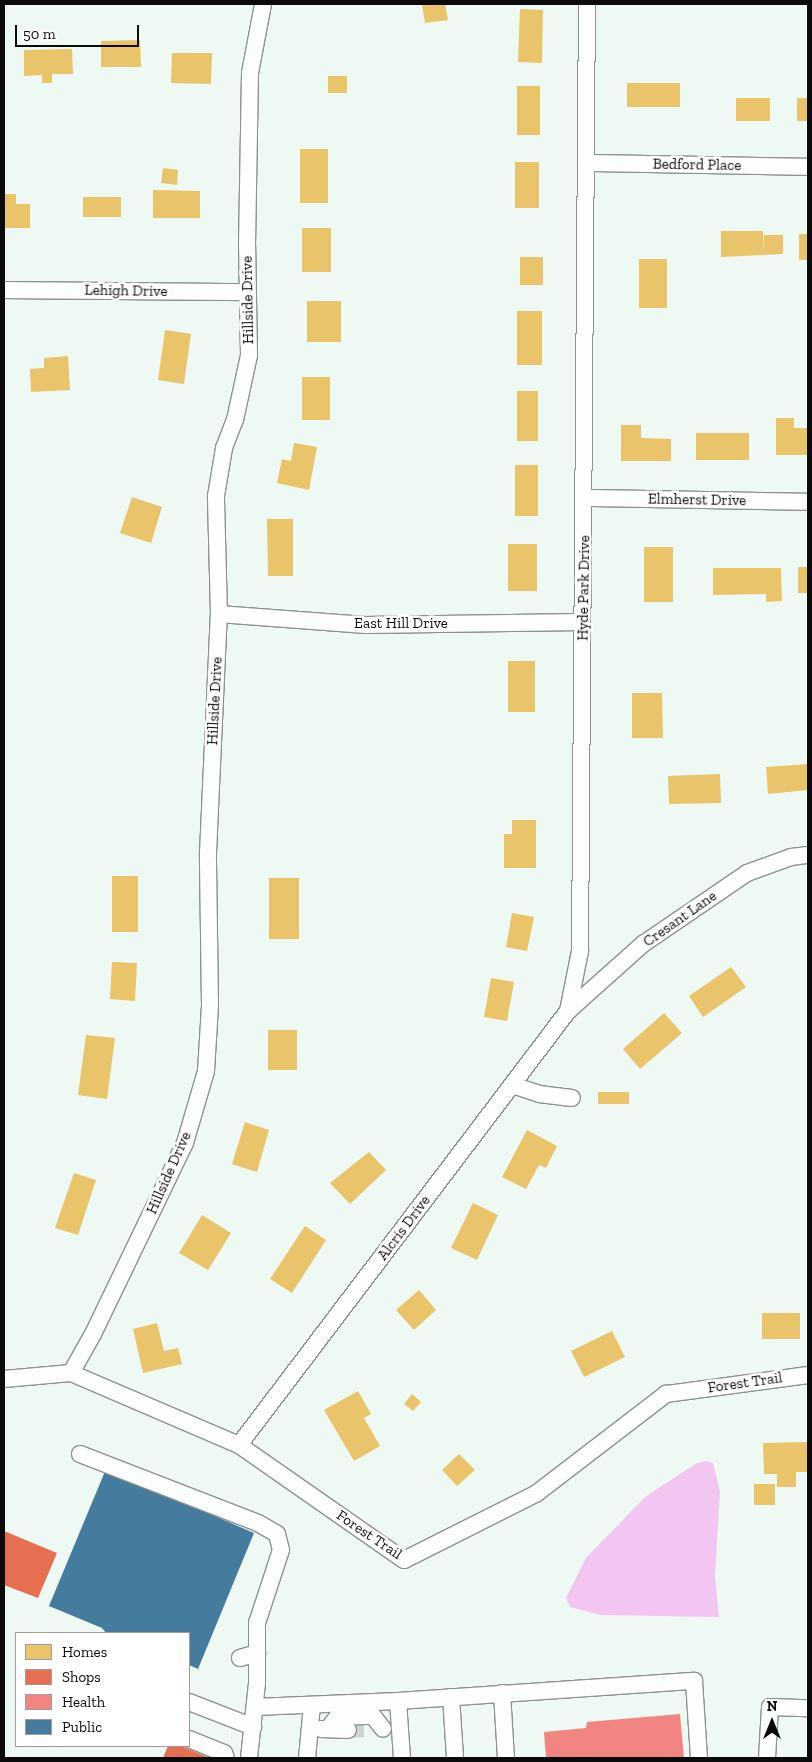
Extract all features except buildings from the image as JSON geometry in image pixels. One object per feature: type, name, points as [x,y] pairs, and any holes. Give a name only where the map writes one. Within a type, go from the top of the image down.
[{"type":"street","name":"Hillside Drive","points":[[71,1373],[93,1334],[185,1143],[206,1070],[210,1005],[208,852],[219,614],[216,496],[224,448],[235,420],[249,355],[250,73],[263,4]]},
{"type":"street","name":"Hyde Park Drive","points":[[568,1011],[580,951],[582,622],[586,498],[588,4]]},
{"type":"street","name":"Bedford Place","points":[[586,163],[808,168]]},
{"type":"street","name":"Lehigh Drive","points":[[4,290],[248,292]]},
{"type":"street","name":"Elmherst Drive","points":[[586,498],[808,502]]},
{"type":"street","name":"East Hill Drive","points":[[219,614],[366,626],[582,622]]},
{"type":"street","name":"Cresant Lane","points":[[568,1011],[643,944],[747,873],[791,857],[808,855]]},
{"type":"street","name":"Alcris Drive","points":[[238,1445],[568,1011]]},
{"type":"street","points":[[512,1085],[539,1094],[572,1098]]},
{"type":"street","name":"Forest Trail","points":[[4,1379],[71,1373],[238,1445],[404,1560],[537,1493],[666,1394],[808,1375]]},
{"type":"street","points":[[80,1454],[258,1523],[277,1534],[281,1550],[257,1623],[255,1707],[250,1758]]},
{"type":"street","points":[[240,1658],[257,1653]]},
{"type":"street","points":[[255,1707],[398,1701],[694,1681],[699,1758]]},
{"type":"street","points":[[502,1693],[506,1758]]},
{"type":"street","points":[[451,1697],[455,1758]]},
{"type":"street","points":[[398,1701],[402,1758]]},
{"type":"street","points":[[190,1702],[253,1727]]},
{"type":"street","points":[[312,1705],[320,1729]]},
{"type":"street","points":[[767,1758],[770,1707],[808,1708]]},
{"type":"street","points":[[307,1758],[320,1729],[338,1717],[373,1716],[376,1729],[400,1730]]},
{"type":"street","points":[[320,1729],[348,1730]]},
{"type":"street","points":[[190,1739],[224,1753],[226,1758]]},
{"type":"shaded area","points":[[706,1461],[713,1463],[720,1491],[715,1576],[719,1617],[601,1615],[570,1607],[566,1598],[586,1558],[645,1497],[697,1463]]},
{"type":"tunnel","points":[[348,1730],[370,1729]]}]
